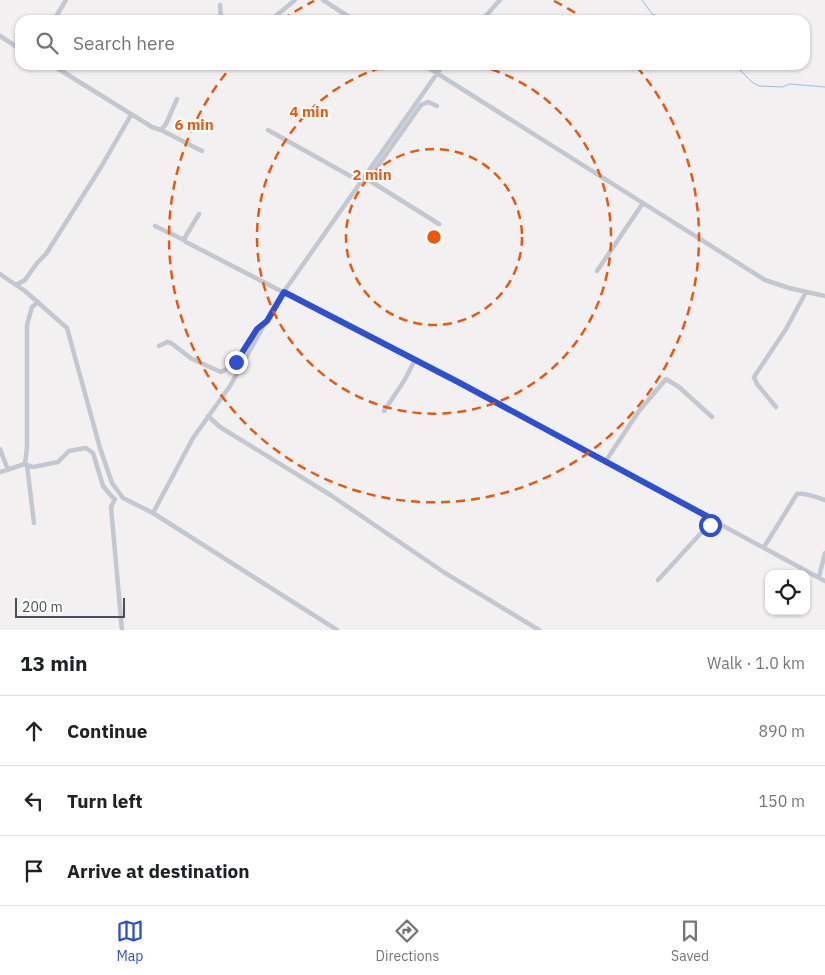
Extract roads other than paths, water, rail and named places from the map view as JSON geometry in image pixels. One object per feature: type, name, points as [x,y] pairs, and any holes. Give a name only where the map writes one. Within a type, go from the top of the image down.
[{"type":"street","points":[[57,15],[66,0]]},
{"type":"street","points":[[277,15],[295,0]]},
{"type":"street","points":[[322,0],[346,15]]},
{"type":"street","points":[[486,15],[500,0]]},
{"type":"street","points":[[220,5],[221,15]]},
{"type":"street","points":[[0,36],[15,46]]},
{"type":"street","points":[[60,70],[131,115],[202,151]]},
{"type":"street","points":[[431,70],[765,280],[825,296]]},
{"type":"street","points":[[153,514],[193,438],[230,386],[284,292],[440,70]]},
{"type":"street","points":[[161,130],[166,124],[177,99]]},
{"type":"street","points":[[364,180],[421,105],[428,102],[437,106]]},
{"type":"street","points":[[16,285],[24,280],[46,254],[101,167],[131,115]]},
{"type":"street","points":[[268,130],[364,180],[439,224]]},
{"type":"street","points":[[597,271],[643,203]]},
{"type":"street","points":[[184,240],[199,214]]},
{"type":"street","points":[[155,226],[415,360],[825,581]]},
{"type":"street","points":[[0,274],[38,302],[67,328],[100,448],[112,483],[119,495],[153,514],[337,630]]},
{"type":"street","points":[[776,407],[756,384],[754,377],[786,330],[806,292]]},
{"type":"street","points":[[34,524],[26,465],[27,325],[32,307],[38,302]]},
{"type":"street","points":[[159,346],[167,342],[171,343],[189,358],[221,372],[236,362],[257,329],[267,321]]},
{"type":"street","points":[[384,411],[404,381],[415,360]]},
{"type":"street","points":[[605,462],[639,411],[666,379],[679,387],[712,417]]},
{"type":"street","points":[[208,416],[220,426],[332,496],[445,573],[539,630]]},
{"type":"street","points":[[0,472],[26,465],[33,466],[58,462],[69,451],[86,448],[93,453],[103,486],[114,499]]},
{"type":"street","points":[[0,449],[8,470]]},
{"type":"street","points":[[764,548],[797,494],[806,494],[825,500]]},
{"type":"street","points":[[119,495],[114,499],[111,507],[122,630]]},
{"type":"street","points":[[658,580],[714,520]]},
{"type":"street","points":[[818,577],[825,552]]},
{"type":"waterway","points":[[642,0],[655,15]]},
{"type":"waterway","points":[[740,70],[759,86],[782,87],[790,84],[825,87]]}]
